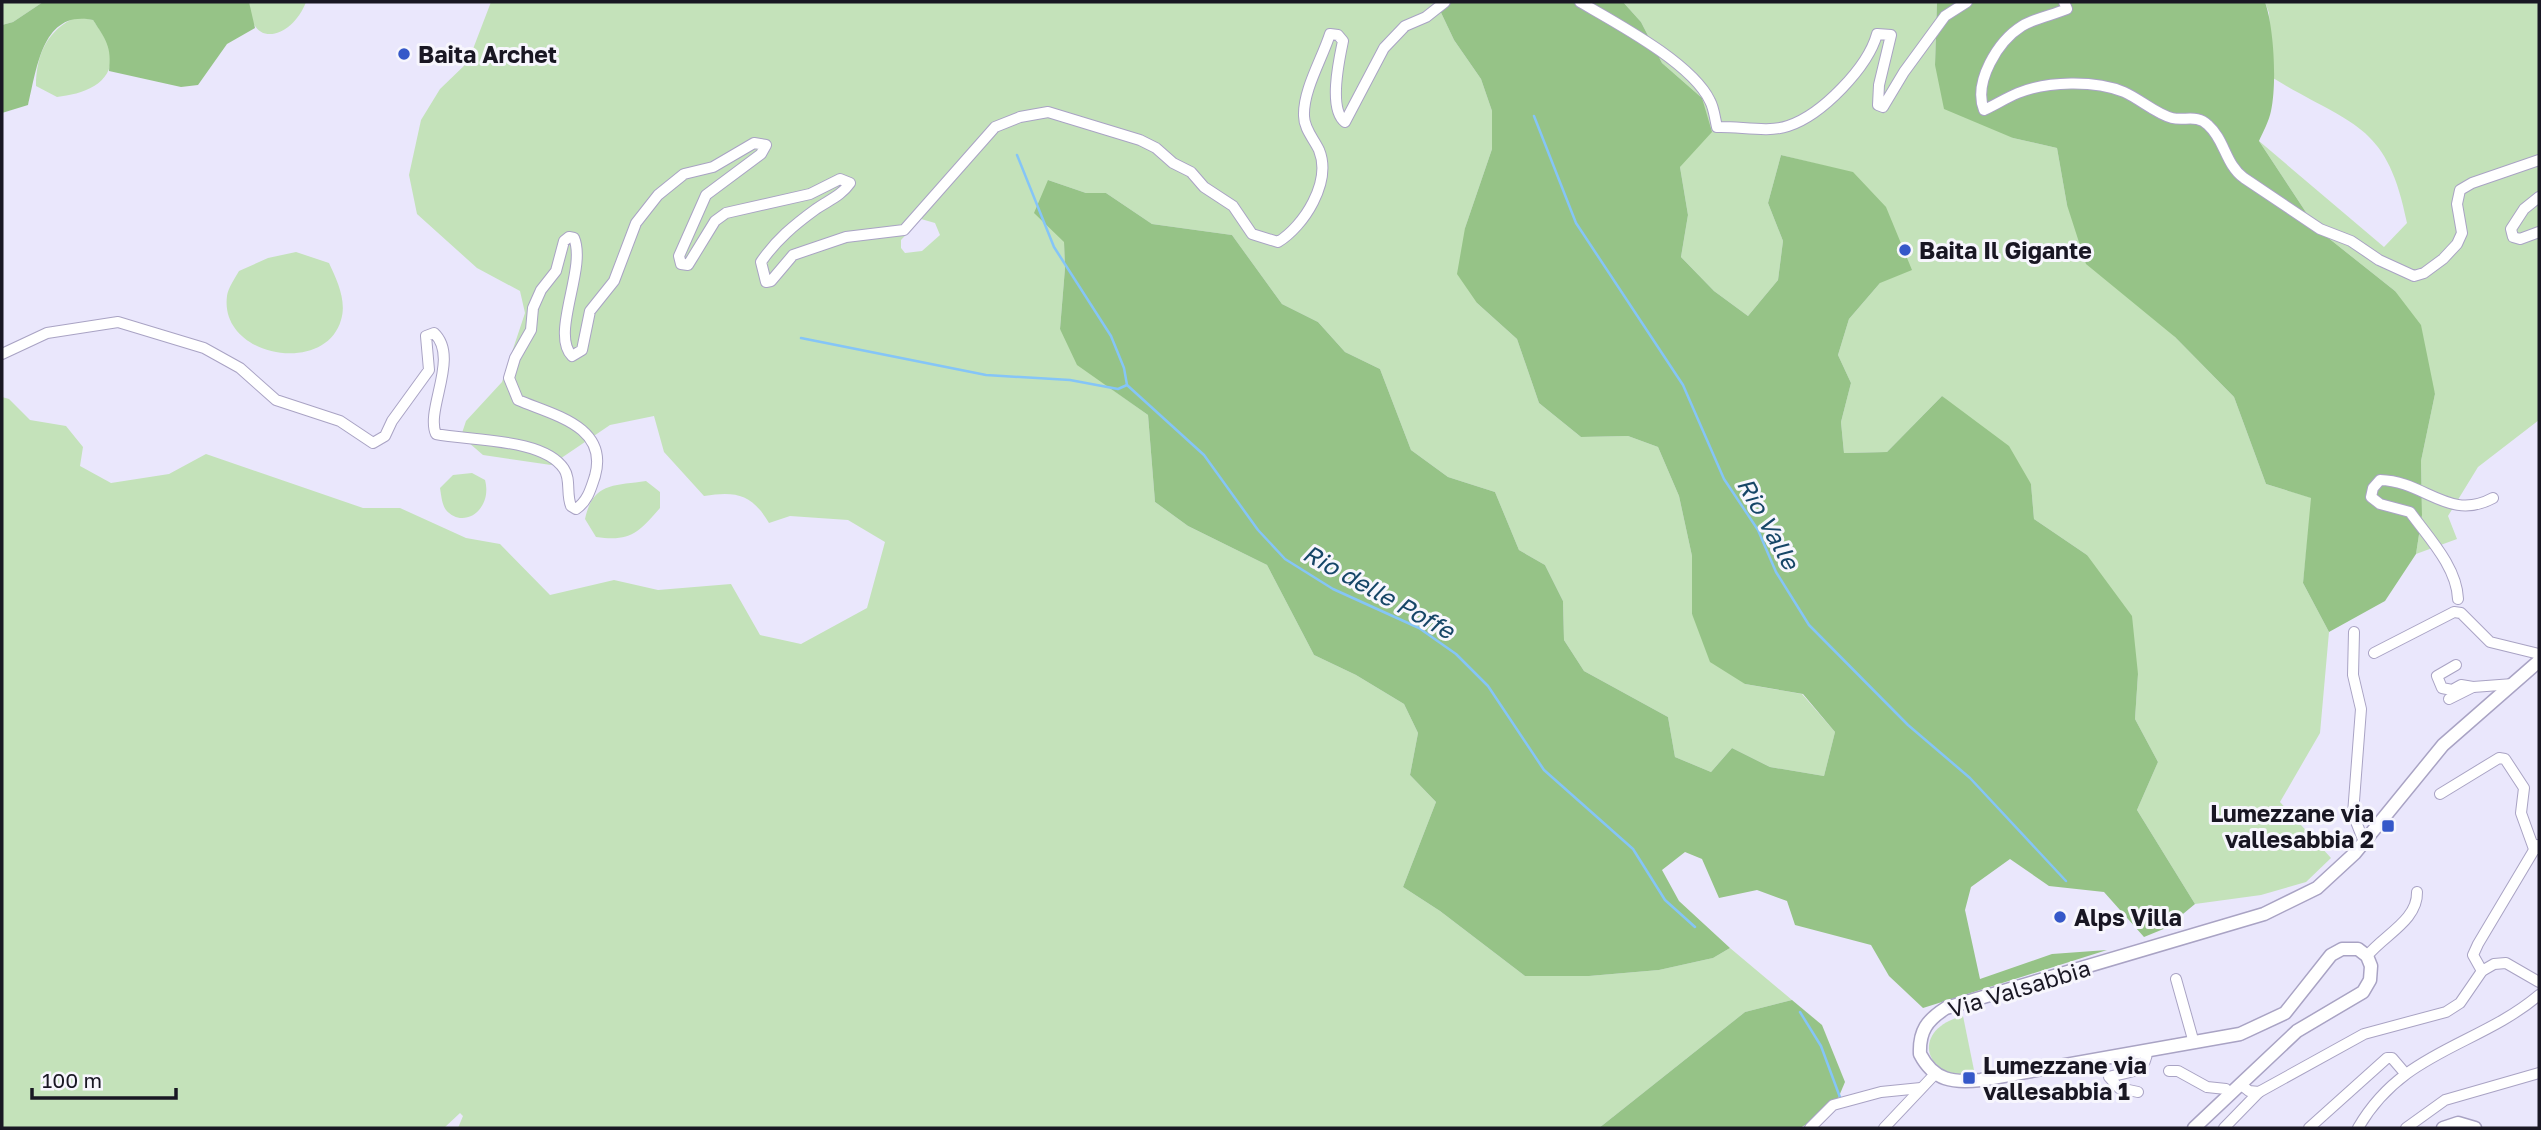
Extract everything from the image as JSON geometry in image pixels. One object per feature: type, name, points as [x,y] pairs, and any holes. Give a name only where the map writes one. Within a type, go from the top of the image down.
[{"type":"main road","name":"Via Valsabbia","points":[[1934,1074],[1920,1054],[1919,1041],[1928,1022],[1946,1008],[2264,914],[2317,888],[2336,873],[2364,842],[2424,764],[2539,661]]},
{"type":"main road","points":[[1934,1074],[1958,1083],[1981,1080],[2240,1034],[2285,1013],[2331,955],[2342,949],[2358,949],[2367,956],[2371,966],[2370,980],[2363,992],[2297,1031],[2194,1128]]},
{"type":"main road","points":[[2443,1128],[2464,1123],[2475,1128]]},
{"type":"street","points":[[2,354],[47,333],[118,322],[204,348],[240,368],[276,400],[340,421],[373,443],[385,436],[392,421],[423,382],[429,370],[426,335],[433,333],[438,337],[443,366],[441,389],[431,424],[436,434],[543,451],[565,469],[568,477],[567,496],[571,506],[576,509],[590,492],[599,461],[598,449],[567,420],[518,400],[509,378],[515,358],[531,330],[533,308],[541,290],[556,271],[564,241],[569,237],[575,238],[578,246],[575,279],[566,322],[567,348],[572,356],[582,350],[590,311],[614,282],[636,223],[657,195],[684,174],[733,158],[754,143],[765,145],[761,154],[706,195],[679,256],[681,264],[688,265],[715,221],[726,213],[810,194],[840,179],[850,183],[843,194],[776,240],[761,262],[766,282],[771,281],[793,255],[846,237],[904,230],[995,127],[1020,117],[1048,112],[1140,140],[1156,148],[1233,206],[1252,234],[1278,242],[1301,222],[1318,192],[1322,162],[1304,116],[1310,90],[1330,34],[1338,35],[1343,41],[1337,73],[1337,111],[1345,122],[1384,48],[1405,26],[1426,17],[1445,2]]},
{"type":"street","points":[[1580,2],[1633,33],[1692,76],[1710,100],[1717,127],[1772,128],[1786,127],[1803,120],[1834,96],[1873,51],[1877,34],[1886,33],[1892,36],[1879,85],[1878,105],[1883,107],[1903,72],[1945,16],[1966,2]]},
{"type":"street","points":[[2064,2],[2067,9],[2021,26],[1987,66],[1981,104],[1984,110],[2020,92],[2054,85],[2087,85],[2122,91],[2172,118],[2193,117],[2207,123],[2215,133],[2233,170],[2320,229],[2350,241],[2406,274],[2424,273],[2443,260],[2457,244],[2462,233],[2457,204],[2460,190],[2472,183],[2539,160]]},
{"type":"street","points":[[2539,197],[2525,209],[2511,229],[2513,237],[2520,239],[2539,232]]},
{"type":"street","points":[[2458,599],[2458,584],[2451,571],[2410,512],[2380,504],[2371,497],[2373,488],[2381,480],[2393,480],[2410,484],[2441,501],[2468,508],[2493,498]]},
{"type":"street","points":[[2450,587],[2474,626]]},
{"type":"street","points":[[2374,653],[2454,612],[2461,613],[2490,642],[2539,654]]},
{"type":"street","points":[[2354,632],[2353,675],[2361,709],[2353,814],[2364,842]]},
{"type":"street","points":[[2456,665],[2437,676],[2437,682],[2442,688],[2452,690],[2461,685],[2473,687],[2513,684]]},
{"type":"street","points":[[2449,699],[2473,687]]},
{"type":"street","points":[[2440,794],[2499,758],[2505,759],[2524,788],[2521,813],[2538,847],[2473,955],[2482,971]]},
{"type":"street","points":[[2367,956],[2378,943],[2412,915],[2418,905],[2417,892]]},
{"type":"street","points":[[2224,1128],[2259,1092],[2364,1034],[2446,1012],[2460,1003],[2482,971],[2494,964],[2506,963],[2539,982]]},
{"type":"street","points":[[2176,979],[2194,1043]]},
{"type":"street","points":[[2358,1128],[2375,1101],[2404,1072],[2501,1022],[2539,995]]},
{"type":"street","points":[[2138,1092],[2119,1088],[2109,1077],[2140,1068],[2146,1060],[2147,1051]]},
{"type":"street","points":[[2309,1128],[2387,1058],[2392,1058],[2404,1072]]},
{"type":"street","points":[[2169,1071],[2178,1071],[2207,1087],[2223,1088],[2230,1094]]},
{"type":"street","points":[[2406,1128],[2445,1100],[2539,1073]]},
{"type":"street","points":[[1884,1128],[1934,1074]]},
{"type":"street","points":[[2240,1084],[2249,1091],[2259,1092]]},
{"type":"street","points":[[1810,1128],[1833,1105],[1881,1092],[1921,1088]]},
{"type":"green space","points":[[2,2],[43,2],[13,22],[2,25]]},
{"type":"green space","points":[[43,2],[249,2],[255,28],[227,44],[198,85],[181,87],[109,71],[109,50],[98,27],[93,20],[76,19],[63,24],[52,33],[45,45],[28,105],[2,113],[2,25],[13,22]]},
{"type":"green space","points":[[249,2],[306,2],[292,24],[273,34],[256,28],[251,18]]},
{"type":"green space","points":[[491,2],[1436,2],[1454,40],[1481,79],[1492,111],[1492,149],[1465,228],[1477,303],[1517,339],[1539,403],[1581,437],[1628,436],[1658,447],[1679,496],[1692,556],[1692,614],[1745,684],[1802,694],[1835,732],[1824,776],[1770,767],[1732,748],[1711,772],[1675,757],[1668,717],[1584,671],[1564,640],[1563,601],[1545,565],[1519,550],[1495,492],[1448,477],[1411,450],[1380,369],[1345,352],[1318,322],[1282,304],[1232,235],[1152,224],[1106,193],[1086,193],[1048,180],[1064,242],[1065,268],[1060,329],[1113,390],[1148,415],[1155,502],[1188,526],[1267,565],[1314,655],[1356,675],[1404,704],[1418,733],[1410,775],[1436,802],[1403,887],[1440,911],[1525,976],[1589,976],[1659,970],[1713,958],[1730,948],[1792,1000],[1745,1012],[1599,1128],[458,1128],[463,1116],[460,1113],[444,1128],[2,1128],[2,397],[9,399],[30,420],[66,426],[83,447],[80,466],[111,483],[169,474],[206,454],[363,508],[400,508],[466,538],[500,544],[550,595],[614,580],[658,590],[731,584],[760,635],[801,644],[867,608],[885,542],[848,520],[790,516],[769,523],[756,506],[742,497],[725,494],[704,496],[664,452],[654,416],[610,425],[551,465],[483,455],[461,436],[466,421],[502,382],[525,313],[520,291],[477,268],[417,214],[409,175],[421,120],[440,89],[468,62]],"holes":[[[921,219],[935,223],[940,235],[922,251],[905,253],[901,248],[901,240]]]},
{"type":"green space","points":[[1436,2],[1623,2],[1641,22],[1662,63],[1702,98],[1712,132],[1680,167],[1688,215],[1681,257],[1714,291],[1748,316],[1778,280],[1783,241],[1768,203],[1781,155],[1853,172],[1886,207],[1912,270],[1880,283],[1849,319],[1838,355],[1851,383],[1841,422],[1844,453],[1887,452],[1942,396],[2009,446],[2031,484],[2034,519],[2087,555],[2132,616],[2138,674],[2135,719],[2158,762],[2137,810],[2195,904],[2166,928],[2144,937],[2104,892],[2049,886],[2010,859],[1971,887],[1965,910],[1980,979],[2052,954],[2107,950],[1923,1008],[1889,976],[1871,945],[1795,925],[1787,901],[1757,890],[1719,898],[1702,859],[1685,852],[1662,870],[1679,901],[1730,948],[1713,958],[1659,970],[1589,976],[1525,976],[1440,911],[1403,887],[1436,802],[1410,775],[1418,733],[1404,704],[1356,675],[1314,655],[1267,565],[1188,526],[1155,502],[1148,415],[1077,365],[1060,329],[1065,268],[1064,242],[1034,213],[1048,180],[1086,193],[1106,193],[1152,224],[1232,235],[1282,304],[1318,322],[1345,352],[1380,369],[1411,450],[1448,477],[1495,492],[1519,550],[1545,565],[1563,601],[1564,640],[1584,671],[1668,717],[1675,757],[1711,772],[1732,748],[1770,767],[1824,776],[1835,732],[1803,694],[1745,684],[1710,662],[1692,614],[1692,556],[1679,496],[1658,447],[1628,436],[1581,437],[1539,403],[1517,339],[1477,303],[1457,274],[1465,228],[1492,149],[1492,111],[1481,79],[1454,40]]},
{"type":"green space","points":[[1623,2],[1937,2],[1935,65],[2013,138],[2057,148],[2067,205],[2175,337],[2234,397],[2266,484],[2312,498],[2303,583],[2329,632],[2320,733],[2280,802],[2331,858],[2306,882],[2261,895],[2195,904],[2137,810],[2158,762],[2135,719],[2138,674],[2087,555],[2034,519],[2031,484],[1942,396],[1887,452],[1844,453],[1841,422],[1851,383],[1838,355],[1849,319],[1880,283],[1885,207],[1853,173],[1781,155],[1768,203],[1783,241],[1778,280],[1748,316],[1714,291],[1681,257],[1688,215],[1680,167],[1702,98],[1662,63],[1641,22]]},
{"type":"green space","points":[[1937,2],[2265,2],[2272,40],[2274,86],[2270,115],[2259,141],[2317,229],[2395,291],[2421,325],[2435,394],[2421,461],[2422,515],[2416,554],[2385,601],[2329,632],[2303,583],[2311,498],[2266,484],[2234,397],[2175,337],[2086,264],[2067,205],[2057,148],[2013,138],[1944,109],[1935,65]]},
{"type":"green space","points":[[2265,2],[2539,2],[2539,420],[2478,467],[2448,516],[2457,539],[2416,554],[2422,515],[2421,461],[2435,394],[2395,291],[2317,229],[2259,141],[2384,247],[2407,223],[2399,189],[2389,164],[2362,130],[2273,78],[2269,13]]},
{"type":"green space","points":[[77,17],[93,20],[104,36],[111,54],[110,65],[107,73],[94,86],[57,97],[36,86],[38,63],[51,36],[58,28]]},
{"type":"green space","points":[[296,252],[329,263],[340,291],[343,313],[331,338],[315,348],[296,353],[275,352],[255,345],[239,333],[229,317],[227,296],[239,271],[268,258]]},
{"type":"green space","points":[[472,473],[485,480],[485,500],[475,514],[460,518],[453,516],[445,508],[440,488],[453,475]]},
{"type":"green space","points":[[646,481],[660,492],[660,508],[652,517],[625,537],[596,537],[585,519],[593,498],[599,492],[615,485]]},
{"type":"green space","points":[[1792,1000],[1822,1025],[1845,1082],[1834,1108],[1800,1128],[1599,1128],[1745,1012]]},
{"type":"green space","points":[[1963,1016],[1975,1075],[1958,1075],[1944,1070],[1935,1063],[1930,1053],[1929,1042],[1935,1032],[1946,1023]]},
{"type":"waterway","name":"Rio Valle","points":[[1534,116],[1576,223],[1683,385],[1724,479],[1758,530],[1776,572],[1809,625],[1908,725],[1970,778],[2066,881]]},
{"type":"waterway","name":"Rio delle Poffe","points":[[1017,155],[1054,247],[1111,336],[1124,368],[1127,385],[1204,455],[1258,530],[1285,559],[1333,589],[1419,628],[1456,654],[1488,686],[1544,770],[1633,849],[1665,900],[1695,927]]},
{"type":"waterway","points":[[801,338],[986,375],[1070,380],[1118,389],[1127,385]]},
{"type":"waterway","name":"Rio delle Poffe","points":[[1800,1012],[1821,1046],[1841,1100]]},
{"type":"place","name":"Baita Archet","points":[[404,54]]},
{"type":"place","name":"Baita Il Gigante","points":[[1905,250]]},
{"type":"place","name":"Lumezzane via vallesabbia 2","points":[[2388,826]]},
{"type":"place","name":"Alps Villa","points":[[2060,917]]},
{"type":"place","name":"Lumezzane via vallesabbia 1","points":[[1969,1078]]}]
